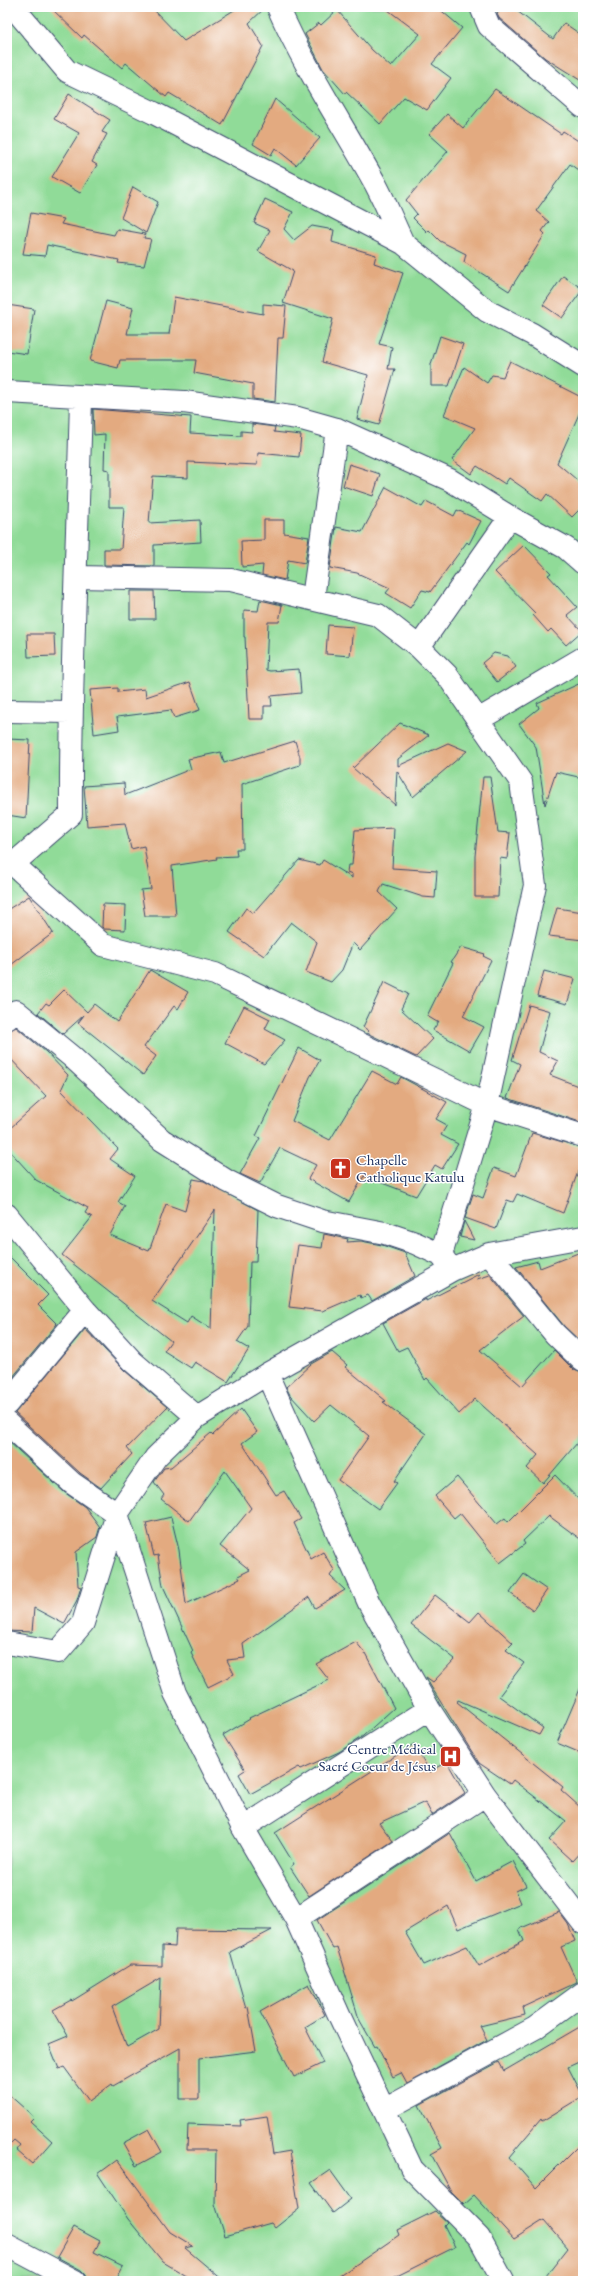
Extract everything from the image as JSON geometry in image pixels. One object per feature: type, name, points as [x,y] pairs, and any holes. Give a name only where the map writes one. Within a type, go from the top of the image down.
[{"type":"street","points":[[278,7],[290,35],[332,111],[376,185],[403,243]]},
{"type":"street","points":[[481,7],[490,26],[583,107]]},
{"type":"street","points":[[13,9],[67,71],[154,113],[403,243],[487,311],[532,334],[583,366]]},
{"type":"street","points":[[7,392],[184,402],[298,418],[337,429],[450,480],[510,517],[566,548],[583,563]]},
{"type":"street","points":[[81,397],[77,577],[70,712],[71,814],[10,865],[103,945],[215,974],[487,1105],[583,1136]]},
{"type":"street","points":[[313,598],[337,429]]},
{"type":"street","points":[[419,647],[510,517]]},
{"type":"street","points":[[77,577],[231,580],[313,598],[378,615],[419,647],[447,675],[521,782],[535,885],[487,1105],[446,1262]]},
{"type":"street","points":[[478,720],[583,658]]},
{"type":"street","points":[[7,711],[70,712]]},
{"type":"street","points":[[7,1019],[16,1012],[72,1057],[162,1140],[227,1182],[277,1206],[322,1221],[385,1233],[446,1262]]},
{"type":"street","points":[[7,1215],[85,1310],[132,1361],[197,1417]]},
{"type":"street","points":[[7,1644],[58,1652],[83,1623],[117,1514],[156,1457],[197,1417],[446,1262],[583,1237]]},
{"type":"street","points":[[489,1254],[555,1334],[583,1361]]},
{"type":"street","points":[[7,1404],[85,1310]]},
{"type":"street","points":[[268,1374],[369,1603],[429,1709],[485,1794],[583,1923]]},
{"type":"street","points":[[7,1423],[72,1483],[117,1514],[175,1693],[243,1828],[296,1919],[338,2016],[412,2169],[479,2237],[503,2281]]},
{"type":"street","points":[[243,1828],[429,1709]]},
{"type":"street","points":[[296,1919],[485,1794]]},
{"type":"street","points":[[384,2110],[535,2028],[583,1993]]},
{"type":"street","points":[[7,2245],[74,2281]]},
{"type":"green space","points":[[7,7],[583,7],[583,2281],[7,2281]]},
{"type":"building","points":[[50,7],[151,7],[184,41],[239,7],[266,7],[249,23],[263,46],[222,125],[169,93],[166,97],[126,63],[122,68],[84,35],[82,38]]},
{"type":"building","points":[[384,7],[437,7],[462,28],[432,64],[451,78],[427,110],[404,97],[380,124],[346,92],[345,94],[323,69],[305,34],[319,23],[321,25],[337,10],[372,50],[391,67],[420,34]]},
{"type":"building","points":[[503,7],[512,7],[553,39],[564,23],[583,36],[583,82],[545,58],[499,18],[497,14]]},
{"type":"building","points":[[495,89],[561,134],[563,131],[583,144],[583,174],[570,164],[536,211],[549,222],[542,231],[545,234],[509,291],[464,262],[466,254],[440,241],[429,230],[427,232],[413,218],[417,214],[406,200],[448,151],[429,134],[447,114],[463,128]]},
{"type":"building","points":[[69,94],[110,120],[102,132],[107,134],[92,162],[97,165],[80,193],[52,177],[79,133],[54,119]]},
{"type":"building","points":[[275,99],[320,138],[296,165],[275,148],[271,155],[253,144]]},
{"type":"building","points":[[133,187],[158,202],[146,233],[121,218]]},
{"type":"building","points":[[265,199],[293,212],[284,229],[294,240],[312,226],[334,230],[332,242],[376,255],[374,263],[403,273],[379,344],[392,347],[388,369],[395,369],[379,425],[357,419],[368,375],[322,362],[333,319],[283,303],[293,271],[258,251],[270,230],[254,223]]},
{"type":"building","points":[[31,213],[64,219],[61,224],[114,235],[117,229],[145,234],[144,238],[151,239],[144,266],[118,263],[119,260],[47,245],[45,256],[23,254]]},
{"type":"building","points":[[563,276],[583,289],[562,318],[543,305]]},
{"type":"building","points":[[174,297],[263,314],[263,304],[286,306],[283,338],[278,338],[275,402],[253,399],[253,384],[194,373],[196,360],[120,360],[118,368],[90,361],[106,301],[133,308],[127,334],[169,334]]},
{"type":"building","points":[[7,305],[34,309],[27,354],[7,351]]},
{"type":"building","points":[[440,336],[463,344],[449,386],[431,386],[431,364]]},
{"type":"building","points":[[510,361],[583,398],[583,405],[557,463],[583,485],[583,506],[572,517],[547,494],[542,501],[509,478],[505,484],[477,466],[471,474],[452,460],[475,428],[444,415],[464,367],[487,383],[492,375],[503,377]]},
{"type":"building","points":[[93,409],[191,417],[190,433],[241,436],[241,431],[252,432],[252,424],[275,427],[274,432],[301,435],[299,457],[258,453],[257,465],[188,462],[188,478],[153,476],[149,523],[200,520],[201,542],[154,545],[154,566],[104,565],[104,549],[121,549],[124,507],[109,507],[109,470],[104,469],[105,434],[94,435]]},
{"type":"building","points":[[349,464],[380,474],[373,496],[343,486]]},
{"type":"building","points":[[386,487],[422,507],[426,501],[454,516],[457,510],[481,521],[469,544],[467,542],[430,592],[422,590],[410,608],[386,593],[390,588],[357,573],[330,568],[336,527],[362,532]]},
{"type":"building","points":[[264,520],[284,520],[284,533],[309,537],[305,563],[288,560],[285,580],[262,575],[263,565],[242,567],[241,541],[264,540]]},
{"type":"building","points":[[524,545],[551,573],[548,575],[577,607],[567,615],[582,631],[566,645],[551,629],[548,632],[533,615],[535,613],[495,572]]},
{"type":"building","points":[[130,591],[154,591],[155,619],[130,619]]},
{"type":"building","points":[[260,600],[282,605],[279,622],[268,622],[266,670],[299,669],[301,693],[271,696],[272,706],[264,706],[264,719],[249,719],[244,637],[244,610],[258,611]]},
{"type":"building","points":[[328,625],[353,627],[350,656],[326,654]]},
{"type":"building","points":[[27,634],[54,634],[55,656],[28,657]]},
{"type":"building","points":[[494,653],[508,656],[516,667],[497,682],[482,663]]},
{"type":"building","points":[[190,682],[200,710],[174,718],[171,710],[117,717],[119,730],[94,734],[90,690],[118,688],[118,692],[145,689],[146,697]]},
{"type":"building","points":[[583,682],[583,778],[556,772],[545,805],[536,747],[519,724],[539,708],[537,703]]},
{"type":"building","points":[[400,723],[429,735],[398,759],[398,766],[448,743],[467,751],[413,797],[397,771],[395,805],[353,768]]},
{"type":"building","points":[[7,739],[30,740],[26,818],[7,815]]},
{"type":"building","points":[[295,741],[300,757],[300,765],[242,784],[243,849],[236,849],[237,856],[216,857],[217,859],[172,866],[176,916],[145,916],[141,890],[151,889],[144,846],[131,849],[125,823],[87,826],[84,786],[124,783],[125,795],[191,769],[188,759],[221,752],[224,763]]},
{"type":"building","points":[[483,777],[490,777],[498,832],[510,833],[507,859],[500,858],[498,897],[475,897],[475,856]]},
{"type":"building","points":[[394,828],[392,868],[437,871],[435,898],[423,897],[383,884],[379,892],[397,909],[360,950],[353,943],[342,970],[331,982],[306,972],[317,942],[291,922],[264,956],[229,932],[246,908],[253,913],[299,860],[320,865],[323,860],[352,878],[352,874],[347,872],[348,865],[352,865],[355,830]]},
{"type":"building","points":[[29,896],[53,933],[7,968],[7,910]]},
{"type":"building","points":[[103,904],[126,905],[125,930],[104,929],[102,927]]},
{"type":"building","points":[[557,908],[583,912],[583,940],[549,936]]},
{"type":"building","points":[[461,947],[485,954],[483,956],[491,960],[463,1016],[484,1027],[470,1051],[433,1030],[439,1021],[437,1022],[427,1016],[453,963],[451,962]]},
{"type":"building","points":[[150,970],[188,992],[178,1009],[174,1006],[144,1047],[156,1056],[143,1075],[78,1023],[84,1015],[63,1034],[38,1013],[46,1003],[49,1005],[64,990],[87,1012],[94,1004],[117,1022]]},
{"type":"building","points":[[544,971],[575,979],[567,1004],[537,996]]},
{"type":"building","points":[[384,982],[408,994],[401,1009],[433,1039],[416,1057],[367,1033],[369,1031],[363,1027]]},
{"type":"building","points":[[529,1005],[550,1011],[539,1052],[558,1061],[550,1075],[583,1088],[583,1123],[507,1098],[520,1064],[512,1060]]},
{"type":"building","points":[[244,1006],[270,1019],[265,1029],[285,1040],[264,1064],[225,1043]]},
{"type":"building","points":[[16,1027],[46,1052],[68,1075],[61,1090],[118,1149],[110,1159],[135,1176],[118,1202],[125,1206],[110,1235],[149,1251],[166,1204],[185,1211],[193,1179],[204,1181],[258,1210],[256,1262],[250,1262],[248,1326],[237,1342],[249,1349],[228,1382],[195,1362],[191,1368],[164,1351],[171,1341],[62,1255],[92,1217],[85,1213],[88,1208],[36,1180],[7,1148],[7,1131],[46,1096],[7,1055],[7,1031]],"holes":[[[215,1210],[211,1329],[191,1316],[187,1323],[152,1301]]]},
{"type":"building","points":[[299,1048],[320,1060],[310,1077],[292,1121],[330,1140],[372,1071],[397,1084],[401,1077],[447,1102],[436,1119],[447,1125],[441,1135],[458,1144],[442,1169],[435,1165],[416,1196],[364,1176],[349,1202],[308,1179],[316,1165],[280,1148],[260,1183],[240,1174],[260,1138],[256,1136]]},
{"type":"building","points":[[532,1133],[583,1148],[583,1158],[563,1213],[517,1194],[513,1202],[507,1200],[496,1229],[465,1218],[473,1194],[483,1198],[494,1168],[516,1176]]},
{"type":"building","points":[[464,1221],[474,1240],[460,1237]]},
{"type":"building","points":[[324,1234],[348,1239],[347,1242],[361,1241],[382,1245],[405,1253],[415,1276],[372,1301],[368,1295],[361,1298],[360,1295],[323,1311],[289,1307],[298,1245],[322,1248]]},
{"type":"building","points":[[583,1251],[583,1344],[564,1326],[516,1267],[538,1261],[540,1268]]},
{"type":"building","points":[[7,1254],[48,1295],[38,1305],[57,1324],[7,1384]]},
{"type":"building","points":[[479,1274],[477,1279],[490,1275],[524,1316],[480,1350],[522,1386],[554,1350],[574,1370],[583,1373],[583,1436],[543,1483],[527,1468],[538,1455],[475,1399],[459,1414],[427,1378],[425,1380],[407,1347],[398,1351],[383,1323],[426,1299],[426,1301]]},
{"type":"building","points":[[85,1329],[124,1370],[167,1407],[127,1448],[132,1454],[101,1488],[80,1473],[15,1413]]},
{"type":"building","points":[[332,1352],[347,1365],[345,1367],[386,1401],[383,1402],[426,1434],[394,1481],[397,1483],[378,1509],[338,1480],[369,1436],[331,1405],[314,1421],[290,1395],[286,1387],[311,1364]]},
{"type":"building","points":[[241,1409],[257,1432],[242,1443],[276,1495],[284,1491],[301,1519],[294,1523],[311,1559],[323,1552],[334,1570],[330,1576],[345,1590],[315,1608],[309,1597],[243,1644],[245,1658],[227,1660],[234,1674],[208,1687],[191,1653],[193,1651],[163,1586],[158,1555],[154,1556],[146,1523],[171,1517],[179,1550],[186,1604],[240,1579],[238,1576],[250,1570],[220,1546],[251,1508],[225,1471],[189,1521],[161,1499],[164,1495],[154,1482],[164,1468],[171,1467],[211,1433],[213,1435]]},
{"type":"building","points":[[7,1440],[64,1492],[85,1507],[100,1527],[97,1537],[76,1552],[78,1586],[81,1587],[77,1600],[64,1624],[34,1608],[32,1632],[7,1631]]},
{"type":"building","points":[[555,1475],[583,1504],[583,1541],[549,1516],[523,1541],[525,1544],[500,1563],[460,1513],[454,1518],[435,1496],[457,1477],[497,1524],[505,1518],[508,1522]]},
{"type":"building","points":[[524,1574],[547,1590],[533,1610],[510,1593]]},
{"type":"building","points":[[435,1595],[470,1622],[479,1612],[513,1643],[506,1650],[524,1663],[499,1696],[543,1728],[539,1735],[458,1700],[457,1702],[563,1787],[561,1790],[580,1807],[583,1803],[583,1849],[572,1861],[549,1840],[566,1821],[513,1780],[510,1784],[479,1763],[430,1685],[426,1677],[433,1682],[455,1659],[411,1625]]},
{"type":"building","points":[[356,1642],[365,1653],[394,1708],[363,1736],[339,1752],[301,1769],[299,1767],[250,1794],[239,1774],[245,1770],[223,1735],[250,1719],[249,1718],[329,1680],[316,1664]]},
{"type":"building","points":[[583,1682],[583,1754],[557,1743]]},
{"type":"building","points":[[414,1744],[430,1772],[447,1762],[465,1793],[432,1815],[425,1802],[379,1823],[393,1841],[309,1896],[290,1867],[294,1864],[275,1833]]},
{"type":"building","points":[[450,1833],[476,1881],[513,1861],[526,1886],[516,1891],[521,1903],[458,1929],[448,1906],[405,1932],[424,1965],[467,1946],[479,1966],[524,1941],[519,1929],[559,1912],[568,1924],[575,1941],[561,1947],[577,1982],[523,2007],[525,2015],[480,2026],[487,2040],[407,2084],[401,2073],[393,2077],[377,2046],[375,2047],[359,2019],[337,1947],[333,1949],[317,1920]]},
{"type":"building","points":[[176,1929],[272,1930],[230,1952],[246,2008],[248,2007],[256,2051],[199,2058],[199,2099],[180,2099],[180,2048],[113,2086],[112,2084],[89,2101],[64,2067],[59,2069],[49,2044],[68,2036],[53,2010],[71,2000],[72,2001],[130,1965],[162,1966],[162,1946],[175,1947]],"holes":[[[161,1978],[159,2029],[127,2047],[112,2007]]]},
{"type":"building","points":[[309,1984],[325,2015],[305,2027],[323,2063],[294,2077],[260,2012]]},
{"type":"building","points":[[583,2025],[583,2060],[568,2067],[583,2096],[542,2121],[541,2119],[509,2157],[536,2188],[583,2141],[583,2281],[542,2281],[568,2248],[544,2220],[514,2239],[474,2195],[464,2204],[451,2191],[431,2154],[442,2148],[419,2105],[499,2062],[504,2071]]},
{"type":"building","points":[[7,2093],[34,2117],[30,2121],[52,2141],[32,2164],[16,2150],[20,2145],[14,2140],[7,2147]]},
{"type":"building","points":[[267,2116],[273,2154],[290,2151],[299,2209],[275,2228],[271,2223],[225,2236],[215,2204],[216,2150],[187,2150],[188,2124],[241,2126],[240,2120]]},
{"type":"building","points":[[149,2129],[162,2152],[136,2166],[123,2143]]},
{"type":"building","points":[[117,2160],[170,2232],[193,2246],[185,2248],[224,2281],[195,2281],[163,2262],[128,2219],[98,2174]]},
{"type":"building","points":[[330,2170],[351,2199],[333,2213],[311,2183]]},
{"type":"building","points":[[435,2211],[447,2222],[444,2225],[455,2247],[387,2281],[332,2281],[399,2235],[397,2230]]},
{"type":"building","points":[[74,2227],[100,2241],[94,2252],[123,2266],[115,2281],[87,2281],[86,2275],[81,2270],[57,2257]]},
{"type":"place","name":"Chapelle Catholique Katulu","points":[[341,1168]]},
{"type":"place","name":"Centre Médical Sacré Coeur de Jésus","points":[[451,1757]]}]
